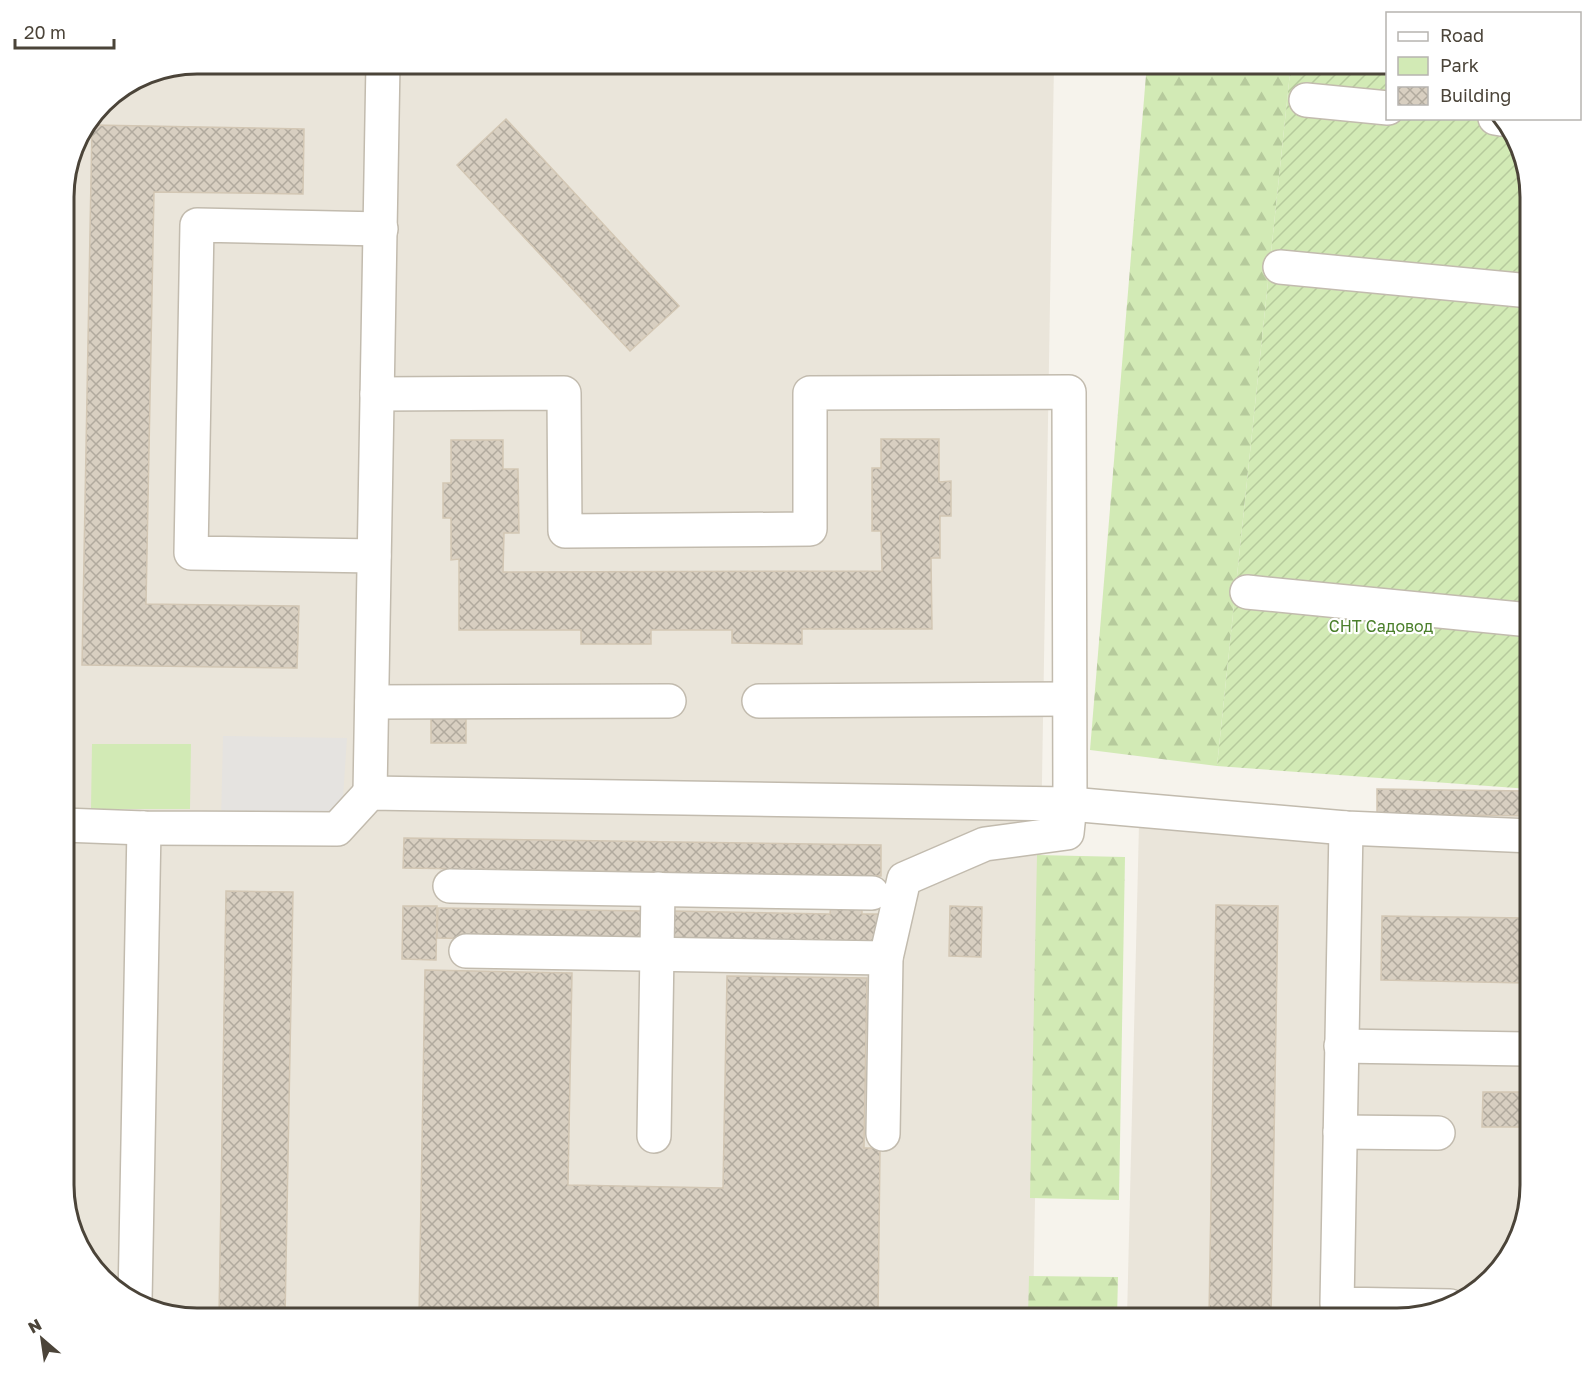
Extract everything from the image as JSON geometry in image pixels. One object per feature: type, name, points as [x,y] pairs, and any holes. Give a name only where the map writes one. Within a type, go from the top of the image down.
[{"type":"street","points":[[74,825],[337,829],[370,793],[383,74]]},
{"type":"street","points":[[1306,100],[1386,108]]},
{"type":"street","points":[[375,556],[191,553],[196,272],[197,225],[381,229]]},
{"type":"street","points":[[1280,267],[1520,290]]},
{"type":"street","points":[[378,394],[564,393],[565,531],[576,531],[810,530],[810,393],[1069,392],[1070,804],[1067,833],[985,844],[904,879],[886,958],[883,1134]]},
{"type":"street","points":[[1247,592],[1520,619]]},
{"type":"street","points":[[759,700],[1070,699]]},
{"type":"street","points":[[372,702],[669,701]]},
{"type":"street","points":[[370,793],[1070,804],[1346,828],[1520,836]]},
{"type":"street","points":[[135,1291],[144,828]]},
{"type":"street","points":[[1346,828],[1336,1304],[1415,1305]]},
{"type":"street","points":[[450,886],[872,893]]},
{"type":"street","points":[[654,1136],[658,889]]},
{"type":"street","points":[[466,951],[886,958]]},
{"type":"street","points":[[1341,1046],[1520,1049]]},
{"type":"street","points":[[1340,1132],[1438,1133]]},
{"type":"shaded area","points":[[1054,73],[1033,1308],[197,1308],[157,1301],[128,1287],[99,1259],[86,1239],[78,1216],[74,1192],[74,189],[80,157],[94,128],[110,110],[135,90],[157,80],[189,74]]},
{"type":"shaded area","points":[[223,736],[347,738],[342,813],[221,819]]},
{"type":"shaded area","points":[[1139,824],[1520,844],[1520,1184],[1513,1224],[1499,1253],[1489,1265],[1465,1287],[1451,1295],[1428,1303],[1396,1308],[1127,1308]]},
{"type":"green space","points":[[1146,73],[1290,73],[1217,766],[1090,750]]},
{"type":"green space","name":"СНТ Садовод","points":[[1290,73],[1386,73],[1386,120],[1492,120],[1507,142],[1518,181],[1520,197],[1520,788],[1217,766]]},
{"type":"green space","points":[[92,744],[191,744],[190,809],[91,809]]},
{"type":"green space","points":[[1037,855],[1125,857],[1119,1200],[1030,1198]]},
{"type":"green space","points":[[1029,1276],[1118,1277],[1117,1308],[1028,1308]]},
{"type":"building","points":[[506,119],[679,306],[630,351],[457,165]]},
{"type":"building","points":[[96,125],[304,129],[303,194],[154,192],[146,604],[299,606],[297,668],[82,665],[92,132]]},
{"type":"building","points":[[881,439],[939,439],[939,482],[951,481],[951,516],[940,516],[940,558],[931,558],[932,629],[802,629],[802,644],[732,643],[732,630],[651,630],[651,644],[581,644],[581,630],[459,630],[459,559],[451,560],[451,518],[443,518],[443,483],[451,483],[451,440],[503,440],[503,469],[518,469],[519,533],[504,533],[503,572],[882,571],[881,531],[872,531],[872,468],[881,468]]},
{"type":"building","points":[[466,706],[466,743],[431,743],[431,707]]},
{"type":"building","points":[[1377,789],[1520,791],[1520,816],[1377,814]]},
{"type":"building","points":[[404,838],[881,845],[881,876],[403,868]]},
{"type":"building","points":[[226,891],[293,892],[285,1308],[219,1308]]},
{"type":"building","points":[[831,902],[862,902],[862,914],[880,914],[879,945],[673,942],[674,911],[830,914]]},
{"type":"building","points":[[1216,905],[1278,906],[1271,1308],[1209,1308]]},
{"type":"building","points":[[403,906],[437,906],[436,960],[402,959]]},
{"type":"building","points":[[950,906],[982,907],[981,957],[949,956]]},
{"type":"building","points":[[438,908],[642,911],[641,942],[437,938]]},
{"type":"building","points":[[1382,916],[1520,918],[1520,983],[1381,980]]},
{"type":"building","points":[[425,970],[572,973],[568,1185],[723,1188],[727,976],[867,978],[864,1148],[880,1148],[878,1308],[419,1308]]},
{"type":"building","points":[[1483,1092],[1520,1092],[1520,1127],[1482,1127]]}]
